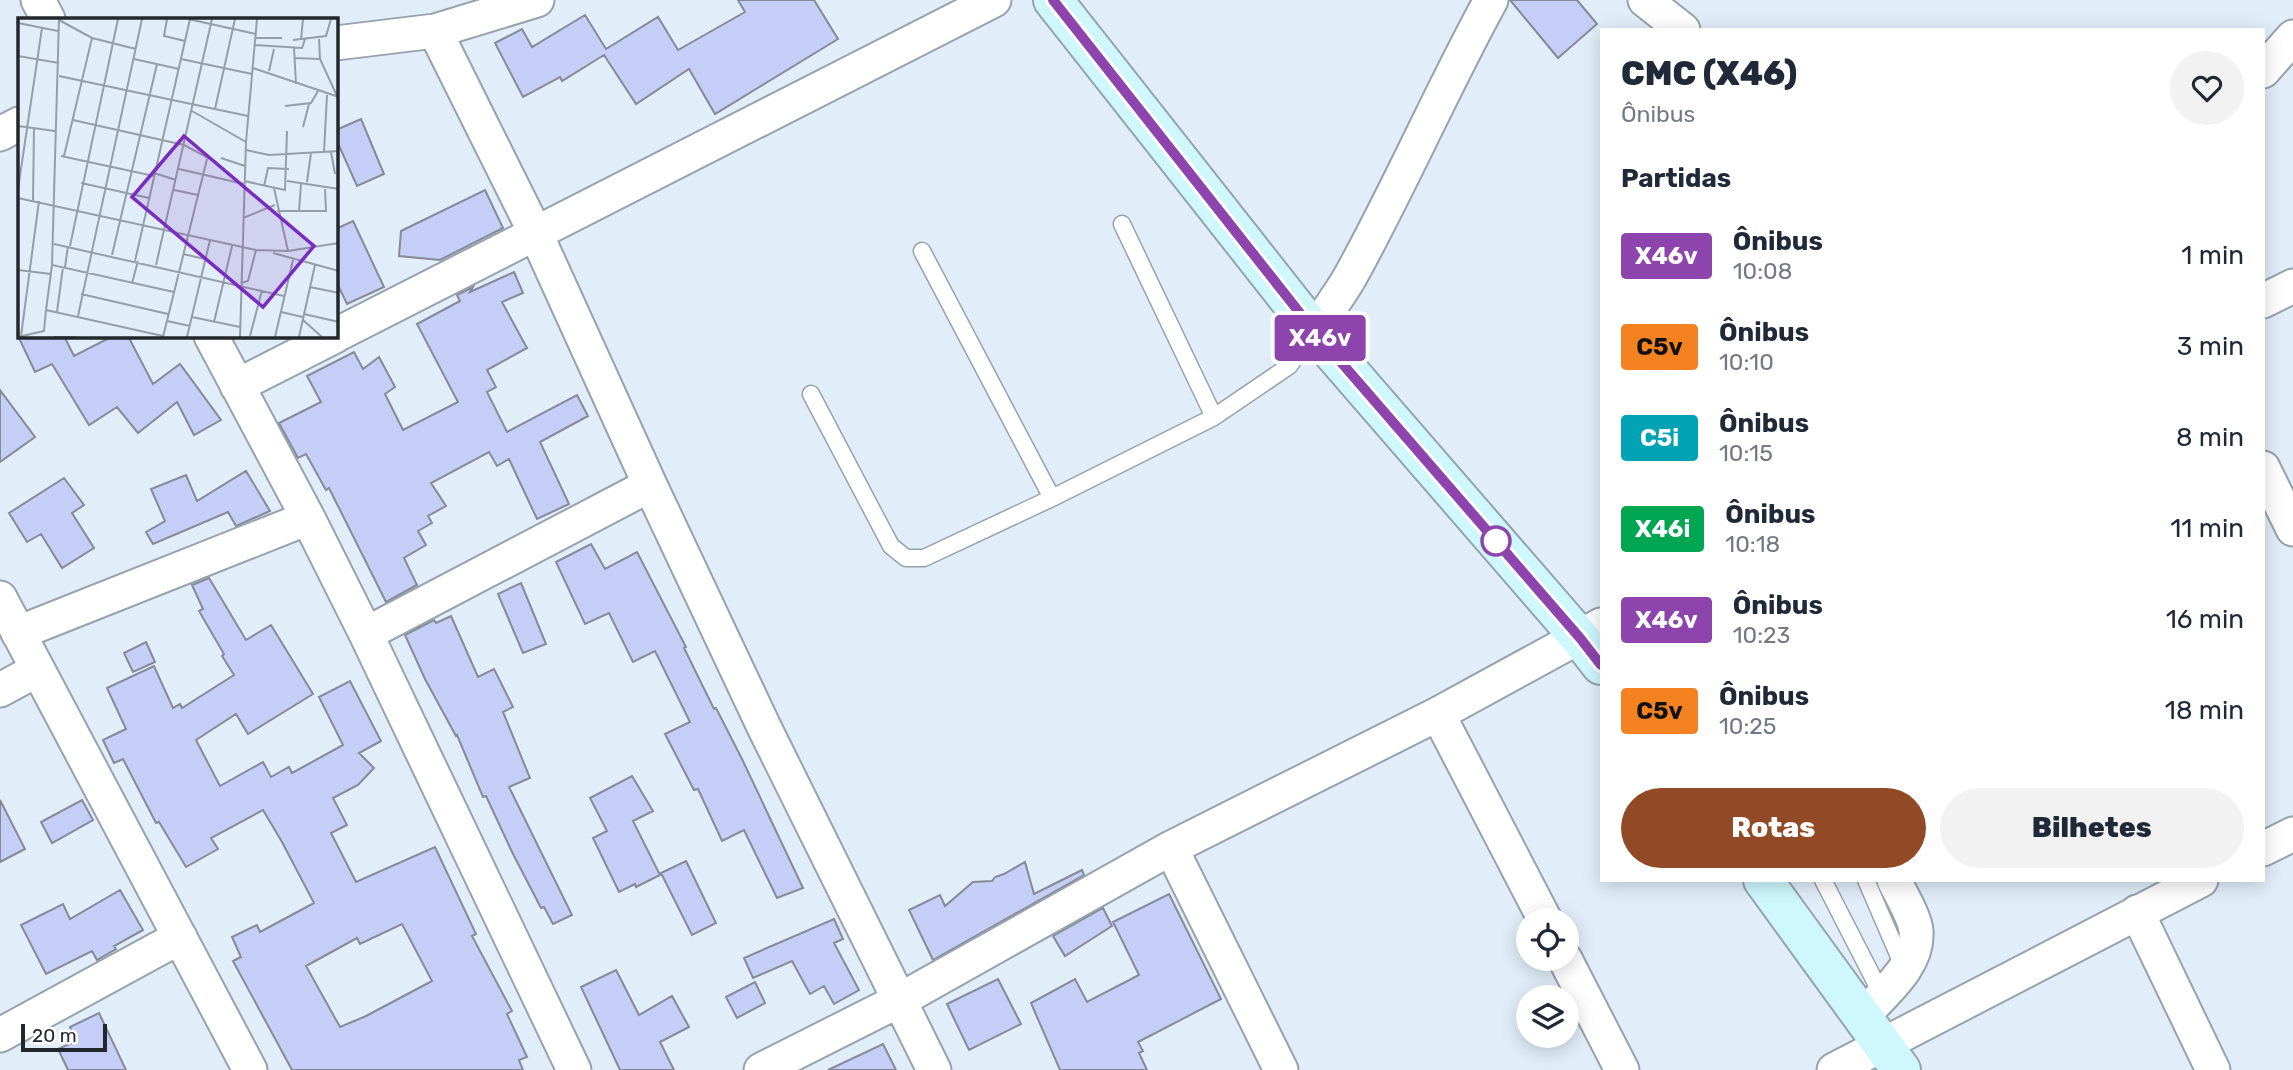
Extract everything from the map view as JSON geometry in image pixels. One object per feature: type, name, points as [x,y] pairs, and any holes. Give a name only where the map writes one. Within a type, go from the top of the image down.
[{"type":"main road","points":[[1053,0],[1457,513],[1594,643]]},
{"type":"main road","points":[[1765,882],[1882,1032]]},
{"type":"street","points":[[38,0],[47,18]]},
{"type":"street","points":[[338,43],[435,31],[537,0]]},
{"type":"street","points":[[338,334],[995,0]]},
{"type":"street","points":[[1314,331],[1349,280],[1491,0]]},
{"type":"street","points":[[1645,0],[1680,28]]},
{"type":"street","points":[[435,31],[535,232],[764,727],[934,1070]]},
{"type":"street","points":[[2265,70],[2293,37]]},
{"type":"street","points":[[0,134],[18,125]]},
{"type":"street","points":[[2265,300],[2293,286]]},
{"type":"street","points":[[212,338],[366,634],[574,1070]]},
{"type":"street","points":[[237,386],[331,338]]},
{"type":"street","points":[[2265,472],[2293,529]]},
{"type":"street","points":[[366,634],[650,485]]},
{"type":"street","points":[[18,634],[308,518]]},
{"type":"street","points":[[0,598],[250,1070]]},
{"type":"street","points":[[761,1070],[900,1000],[1171,848],[1438,714],[1594,643]]},
{"type":"street","points":[[0,690],[37,670]]},
{"type":"street","points":[[1438,714],[1539,908]]},
{"type":"street","points":[[2265,848],[2293,834]]},
{"type":"street","points":[[1171,848],[1281,1070]]},
{"type":"street","points":[[1882,1032],[1914,952],[1916,929],[1895,882]]},
{"type":"street","points":[[1835,1070],[1882,1032],[2197,882]]},
{"type":"street","points":[[2137,912],[2213,1070]]},
{"type":"street","points":[[0,1035],[180,937]]},
{"type":"street","points":[[1571,971],[1622,1070]]},
{"type":"lane","points":[[1122,224],[1214,416]]},
{"type":"lane","points":[[922,251],[1052,498]]},
{"type":"lane","points":[[811,394],[891,546],[906,558],[924,558],[1052,498],[1214,416],[1289,366],[1314,331]]},
{"type":"lane","points":[[1824,882],[1882,1032]]},
{"type":"lane","points":[[1867,882],[1905,969]]},
{"type":"building","points":[[738,0],[814,0],[838,39],[715,114],[689,69],[636,104],[604,55],[562,81],[560,77],[523,97],[495,43],[522,29],[532,47],[585,15],[606,49],[658,17],[678,50],[745,12]]},
{"type":"building","points":[[1510,0],[1577,0],[1597,24],[1558,58]]},
{"type":"building","points":[[361,119],[384,174],[357,186],[338,143],[338,129]]},
{"type":"building","points":[[485,190],[503,228],[440,260],[399,256],[401,231]]},
{"type":"building","points":[[353,221],[384,287],[347,304],[338,285],[338,228]]},
{"type":"building","points":[[514,272],[523,293],[502,302],[527,348],[487,370],[496,387],[487,392],[507,432],[577,395],[588,416],[540,442],[569,504],[537,519],[509,459],[497,466],[489,452],[431,483],[446,506],[428,516],[432,523],[418,531],[426,545],[404,558],[417,585],[386,602],[329,488],[326,490],[306,454],[298,458],[279,423],[321,402],[307,376],[354,352],[363,369],[379,357],[395,387],[385,394],[403,430],[458,402],[417,324],[460,301],[457,295]]},
{"type":"building","points":[[19,338],[65,338],[74,356],[109,338],[129,338],[153,384],[180,364],[221,420],[194,435],[177,402],[138,433],[117,407],[89,425],[52,364],[35,372]]},
{"type":"building","points":[[0,390],[35,437],[0,462]]},
{"type":"building","points":[[246,471],[270,511],[236,526],[228,512],[153,544],[146,532],[165,521],[151,489],[186,475],[197,501]]},
{"type":"building","points":[[64,478],[84,505],[72,513],[94,548],[62,568],[41,534],[27,542],[9,513]]},
{"type":"building","points":[[591,544],[605,569],[637,552],[686,647],[684,648],[714,709],[716,708],[742,759],[803,888],[777,898],[744,830],[722,841],[698,789],[694,790],[665,734],[690,722],[655,651],[633,662],[609,613],[585,624],[556,562]]},
{"type":"building","points":[[209,578],[246,640],[271,625],[313,694],[248,734],[236,714],[196,740],[220,786],[263,762],[271,777],[289,767],[292,773],[343,745],[319,697],[350,681],[381,741],[359,753],[374,768],[358,785],[333,798],[347,825],[331,833],[356,882],[435,847],[476,934],[472,936],[512,1011],[507,1014],[527,1057],[519,1060],[523,1070],[292,1070],[233,961],[241,957],[232,937],[257,925],[260,932],[314,903],[282,842],[263,810],[211,838],[218,849],[186,867],[159,822],[156,823],[123,759],[114,763],[103,740],[126,729],[107,688],[154,666],[173,708],[180,704],[182,708],[234,675],[199,611],[203,609],[192,585]],"holes":[[[402,924],[432,981],[340,1027],[306,966],[357,938],[360,944]]]},
{"type":"building","points":[[521,583],[546,644],[523,653],[498,594]]},
{"type":"building","points":[[451,616],[478,677],[494,669],[513,707],[503,712],[530,778],[509,787],[572,915],[553,924],[544,907],[541,908],[486,796],[483,797],[457,735],[425,679],[405,635],[434,620],[436,623]]},
{"type":"building","points":[[146,642],[155,662],[133,672],[124,653]]},
{"type":"building","points":[[632,776],[653,811],[633,821],[660,875],[619,892],[593,838],[607,831],[590,798]]},
{"type":"building","points":[[0,800],[25,849],[0,862]]},
{"type":"building","points":[[82,800],[93,820],[52,843],[41,822]]},
{"type":"building","points":[[686,861],[716,923],[692,935],[661,873]]},
{"type":"building","points":[[1025,862],[1034,894],[1082,870],[1084,875],[933,960],[909,910],[940,895],[945,906],[973,882],[992,881]]},
{"type":"building","points":[[120,890],[143,930],[114,946],[116,949],[97,960],[92,951],[46,974],[21,925],[63,904],[70,919]]},
{"type":"building","points":[[1169,894],[1221,999],[1138,1042],[1143,1051],[1139,1053],[1147,1070],[1060,1070],[1031,1003],[1075,979],[1087,1002],[1139,975],[1113,922]]},
{"type":"building","points":[[1103,908],[1112,926],[1065,956],[1053,936]]},
{"type":"building","points":[[834,919],[843,939],[834,943],[859,990],[834,1004],[824,986],[810,994],[792,961],[753,978],[744,958]]},
{"type":"building","points":[[616,970],[639,1015],[672,996],[689,1027],[660,1042],[674,1070],[620,1070],[581,987]]},
{"type":"building","points":[[998,979],[1021,1024],[969,1050],[947,1004]]},
{"type":"building","points":[[755,982],[765,1003],[737,1018],[726,997]]},
{"type":"building","points":[[99,1013],[126,1070],[68,1070],[58,1049],[76,1041],[70,1027]]},
{"type":"building","points":[[883,1044],[896,1070],[828,1070]]},
{"type":"bus line","name":"X46v","points":[[1053,0],[1314,331],[1600,664]]}]
